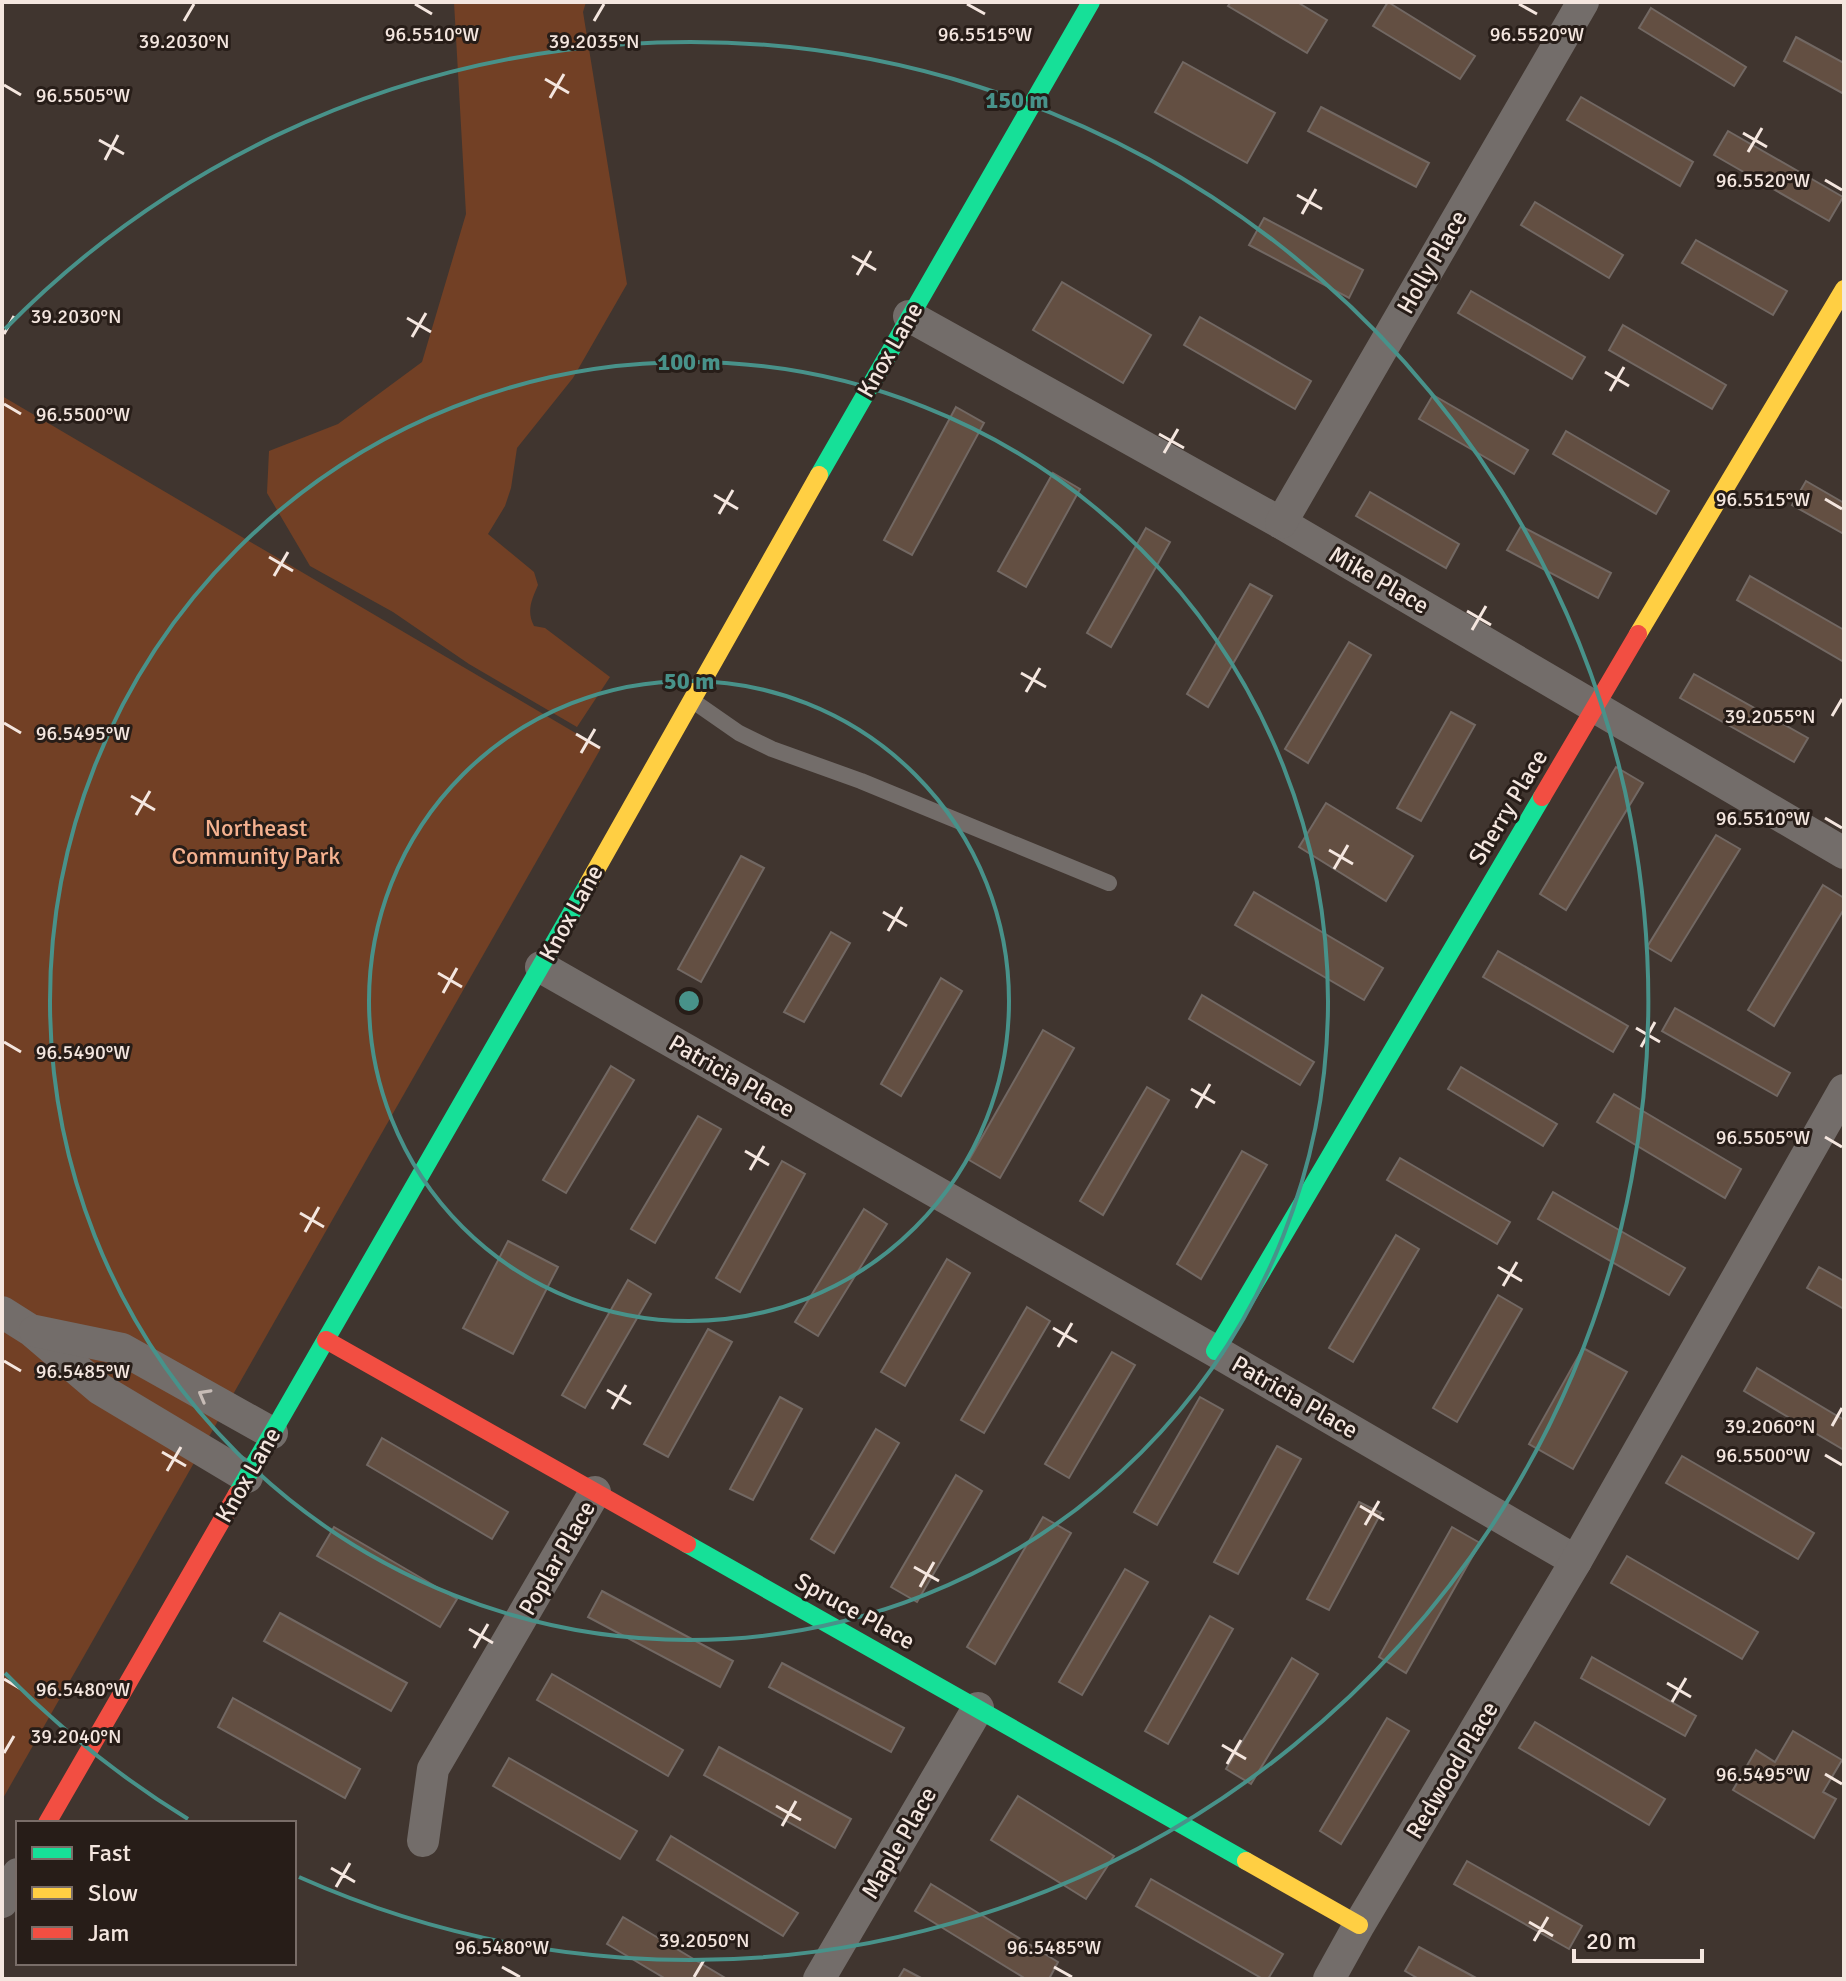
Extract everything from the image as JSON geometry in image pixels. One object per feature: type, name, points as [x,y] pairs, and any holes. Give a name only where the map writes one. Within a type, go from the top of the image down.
[{"type":"street","name":"Knox Lane","points":[[48,1821],[541,967],[909,316],[1091,2]]},
{"type":"street","name":"Holly Place","points":[[1281,523],[1583,2]]},
{"type":"street","name":"Sherry Place","points":[[1215,1351],[1844,289]]},
{"type":"street","name":"Mike Place","points":[[909,316],[1281,523],[1844,853]]},
{"type":"street","name":"Patricia Place","points":[[541,967],[1215,1351],[1576,1561]]},
{"type":"street","points":[[1576,1561],[1844,1090]]},
{"type":"street","points":[[2,1312],[32,1331],[100,1389],[247,1477]]},
{"type":"street","points":[[32,1331],[122,1349],[272,1433]]},
{"type":"street","name":"Spruce Place","points":[[326,1340],[1359,1925]]},
{"type":"street","name":"Poplar Place","points":[[423,1841],[433,1769],[595,1492]]},
{"type":"street","name":"Redwood Place","points":[[1329,1979],[1576,1561]]},
{"type":"street","name":"Maple Place","points":[[819,1979],[978,1708]]},
{"type":"street","points":[[2,1902],[16,1878]]},
{"type":"lane","points":[[692,700],[739,733],[772,749],[861,781],[1109,883]]},
{"type":"green space","points":[[454,2],[586,2],[583,12],[627,284],[573,378],[517,448],[505,506],[488,534],[534,572],[538,585],[530,610],[534,626],[545,628],[610,677],[577,727],[469,664],[393,612],[310,566],[267,493],[269,451],[338,424],[422,362],[466,214]]},
{"type":"green space","name":"Northeast Community Park","points":[[2,396],[601,748],[2,1800]]},
{"type":"building","points":[[1231,2],[1297,2],[1327,20],[1307,53],[1228,6]]},
{"type":"building","points":[[1388,2],[1475,56],[1460,79],[1373,26]]},
{"type":"building","points":[[1651,8],[1746,67],[1734,86],[1639,28]]},
{"type":"building","points":[[1796,37],[1844,63],[1844,94],[1784,61]]},
{"type":"building","points":[[1183,62],[1275,113],[1247,163],[1155,112]]},
{"type":"building","points":[[1581,97],[1693,162],[1680,186],[1567,120]]},
{"type":"building","points":[[1321,107],[1429,163],[1416,187],[1308,131]]},
{"type":"building","points":[[1728,131],[1843,197],[1829,221],[1714,155]]},
{"type":"building","points":[[1535,202],[1623,255],[1609,278],[1521,225]]},
{"type":"building","points":[[1264,218],[1363,270],[1349,298],[1249,245]]},
{"type":"building","points":[[1696,240],[1787,291],[1773,315],[1682,263]]},
{"type":"building","points":[[1062,282],[1151,335],[1123,383],[1033,330]]},
{"type":"building","points":[[1471,291],[1585,357],[1572,379],[1458,313]]},
{"type":"building","points":[[1200,317],[1311,381],[1295,409],[1184,345]]},
{"type":"building","points":[[1623,325],[1726,385],[1712,409],[1609,350]]},
{"type":"building","points":[[1433,395],[1528,450],[1514,474],[1419,419]]},
{"type":"building","points":[[956,407],[984,423],[912,555],[884,540]]},
{"type":"building","points":[[1566,431],[1669,491],[1656,514],[1553,454]]},
{"type":"building","points":[[1053,473],[1080,489],[1026,587],[998,571]]},
{"type":"building","points":[[1806,481],[1844,503],[1844,534],[1792,505]]},
{"type":"building","points":[[1370,492],[1459,544],[1446,568],[1356,516]]},
{"type":"building","points":[[1521,526],[1611,573],[1598,598],[1507,550]]},
{"type":"building","points":[[1146,528],[1170,542],[1111,647],[1087,633]]},
{"type":"building","points":[[1750,576],[1844,630],[1844,662],[1737,600]]},
{"type":"building","points":[[1250,584],[1272,596],[1208,707],[1187,694]]},
{"type":"building","points":[[1349,642],[1371,655],[1308,763],[1285,749]]},
{"type":"building","points":[[1694,674],[1808,738],[1794,762],[1680,698]]},
{"type":"building","points":[[1451,712],[1475,725],[1421,821],[1397,808]]},
{"type":"building","points":[[1616,767],[1643,783],[1566,910],[1540,894]]},
{"type":"building","points":[[1326,803],[1413,856],[1386,901],[1299,847]]},
{"type":"building","points":[[1716,835],[1740,849],[1671,961],[1647,947]]},
{"type":"building","points":[[741,856],[764,868],[701,982],[678,969]]},
{"type":"building","points":[[1823,885],[1844,898],[1844,909],[1774,1026],[1748,1010]]},
{"type":"building","points":[[1254,892],[1383,968],[1364,1000],[1235,925]]},
{"type":"building","points":[[831,932],[850,943],[804,1022],[784,1012]]},
{"type":"building","points":[[1498,951],[1628,1026],[1613,1052],[1483,977]]},
{"type":"building","points":[[941,978],[962,991],[901,1096],[881,1084]]},
{"type":"building","points":[[1202,995],[1314,1062],[1300,1085],[1189,1019]]},
{"type":"building","points":[[1675,1008],[1790,1073],[1777,1096],[1662,1031]]},
{"type":"building","points":[[1043,1030],[1074,1048],[1000,1178],[969,1160]]},
{"type":"building","points":[[611,1066],[634,1080],[566,1193],[543,1180]]},
{"type":"building","points":[[1461,1067],[1557,1124],[1543,1146],[1448,1089]]},
{"type":"building","points":[[1147,1087],[1169,1100],[1103,1215],[1080,1201]]},
{"type":"building","points":[[1614,1094],[1741,1169],[1725,1198],[1597,1122]]},
{"type":"building","points":[[698,1116],[721,1129],[655,1243],[631,1229]]},
{"type":"building","points":[[1242,1151],[1267,1165],[1201,1279],[1177,1264]]},
{"type":"building","points":[[1400,1158],[1510,1222],[1497,1244],[1387,1180]]},
{"type":"building","points":[[782,1161],[805,1174],[740,1292],[716,1278]]},
{"type":"building","points":[[1553,1192],[1685,1268],[1669,1295],[1538,1219]]},
{"type":"building","points":[[864,1209],[887,1224],[818,1336],[795,1322]]},
{"type":"building","points":[[1396,1235],[1419,1249],[1353,1362],[1329,1348]]},
{"type":"building","points":[[508,1241],[558,1267],[513,1354],[463,1328]]},
{"type":"building","points":[[947,1259],[970,1273],[905,1386],[881,1372]]},
{"type":"building","points":[[1819,1267],[1844,1281],[1844,1309],[1807,1288]]},
{"type":"building","points":[[628,1280],[651,1294],[585,1408],[562,1395]]},
{"type":"building","points":[[1498,1295],[1522,1309],[1457,1422],[1433,1408]]},
{"type":"building","points":[[1027,1307],[1050,1321],[984,1433],[961,1420]]},
{"type":"building","points":[[708,1329],[732,1342],[668,1457],[644,1444]]},
{"type":"building","points":[[1583,1348],[1627,1372],[1573,1469],[1529,1444]]},
{"type":"building","points":[[1112,1352],[1135,1365],[1069,1478],[1045,1464]]},
{"type":"building","points":[[1757,1368],[1844,1420],[1844,1450],[1744,1391]]},
{"type":"building","points":[[780,1397],[802,1409],[753,1500],[730,1489]]},
{"type":"building","points":[[1200,1397],[1223,1410],[1157,1525],[1134,1512]]},
{"type":"building","points":[[876,1429],[899,1443],[834,1553],[811,1539]]},
{"type":"building","points":[[382,1438],[508,1512],[492,1539],[367,1465]]},
{"type":"building","points":[[1277,1446],[1301,1459],[1238,1574],[1214,1562]]},
{"type":"building","points":[[1682,1456],[1814,1533],[1798,1559],[1666,1483]]},
{"type":"building","points":[[956,1475],[982,1491],[917,1602],[891,1587]]},
{"type":"building","points":[[1359,1502],[1381,1513],[1329,1610],[1307,1599]]},
{"type":"building","points":[[1043,1517],[1071,1533],[995,1664],[967,1647]]},
{"type":"building","points":[[334,1527],[457,1599],[440,1627],[317,1556]]},
{"type":"building","points":[[1452,1527],[1480,1543],[1406,1673],[1379,1657]]},
{"type":"building","points":[[1627,1556],[1758,1632],[1742,1659],[1611,1583]]},
{"type":"building","points":[[1125,1569],[1148,1582],[1082,1695],[1059,1682]]},
{"type":"building","points":[[602,1591],[733,1661],[720,1687],[588,1617]]},
{"type":"building","points":[[280,1613],[407,1683],[391,1711],[264,1641]]},
{"type":"building","points":[[1210,1616],[1233,1629],[1168,1744],[1145,1731]]},
{"type":"building","points":[[1592,1657],[1696,1716],[1685,1736],[1581,1678]]},
{"type":"building","points":[[1292,1658],[1318,1674],[1251,1784],[1226,1769]]},
{"type":"building","points":[[782,1663],[904,1728],[891,1752],[769,1687]]},
{"type":"building","points":[[552,1674],[683,1750],[668,1776],[537,1700]]},
{"type":"building","points":[[233,1698],[360,1769],[345,1798],[218,1727]]},
{"type":"building","points":[[1387,1718],[1409,1731],[1341,1844],[1320,1831]]},
{"type":"building","points":[[1535,1722],[1665,1799],[1649,1825],[1519,1748]]},
{"type":"building","points":[[1793,1731],[1842,1760],[1823,1792],[1836,1799],[1814,1838],[1733,1790],[1756,1750],[1775,1762]]},
{"type":"building","points":[[719,1747],[851,1819],[835,1848],[704,1775]]},
{"type":"building","points":[[509,1758],[637,1831],[620,1859],[493,1786]]},
{"type":"building","points":[[1018,1796],[1114,1856],[1086,1899],[991,1840]]},
{"type":"building","points":[[671,1836],[798,1913],[783,1936],[657,1860]]},
{"type":"building","points":[[1467,1861],[1582,1926],[1569,1949],[1454,1884]]},
{"type":"building","points":[[1151,1879],[1283,1954],[1268,1979],[1263,1979],[1136,1906]]},
{"type":"building","points":[[931,1884],[1058,1962],[1049,1979],[1026,1979],[915,1911]]},
{"type":"building","points":[[623,1917],[727,1979],[666,1979],[607,1944]]},
{"type":"building","points":[[1419,1947],[1478,1979],[1419,1979],[1405,1971]]},
{"type":"building","points":[[904,1969],[923,1979],[898,1979]]},
{"type":"traffic: fast","points":[[819,475],[1091,2]]},
{"type":"traffic: fast","points":[[1215,1351],[1542,797]]},
{"type":"traffic: fast","points":[[237,1494],[588,884]]},
{"type":"traffic: fast","points":[[687,1544],[1246,1861]]},
{"type":"traffic: slow","points":[[1638,634],[1844,289]]},
{"type":"traffic: slow","points":[[588,884],[819,475]]},
{"type":"traffic: slow","points":[[1246,1861],[1359,1925]]},
{"type":"traffic: jam","points":[[1542,797],[1638,634]]},
{"type":"traffic: jam","points":[[326,1340],[687,1544]]},
{"type":"traffic: jam","points":[[48,1821],[237,1494]]}]
